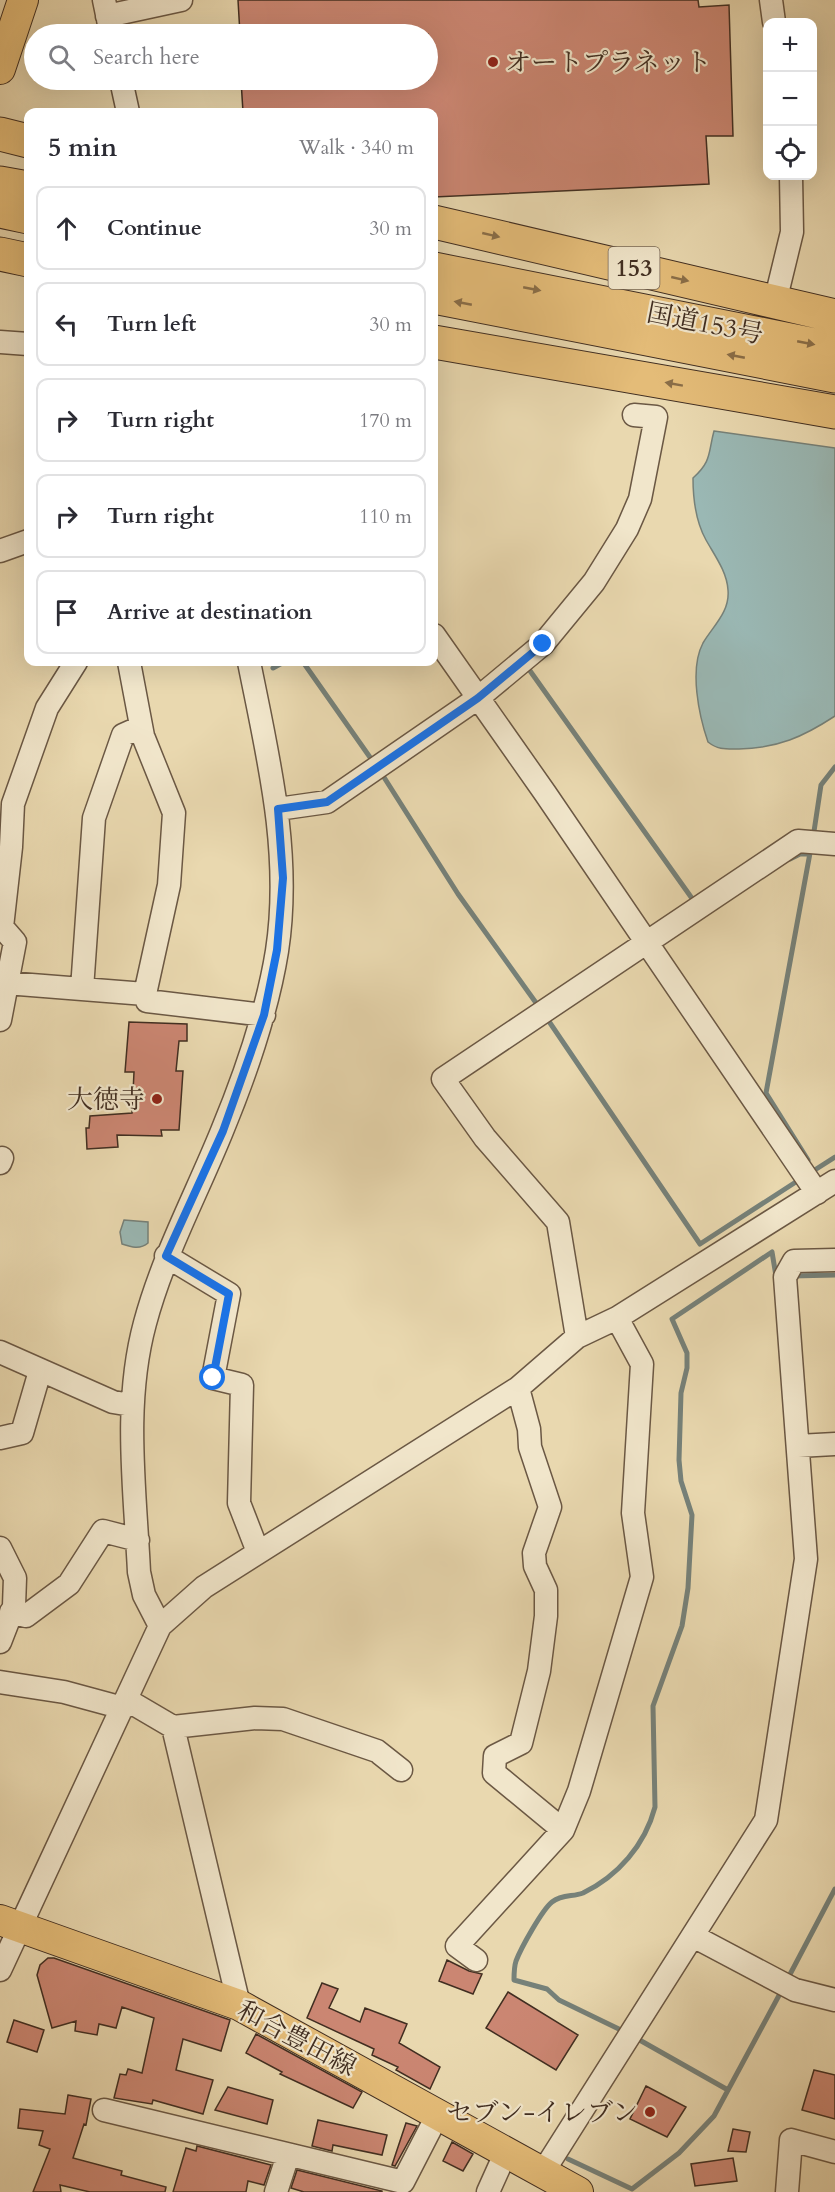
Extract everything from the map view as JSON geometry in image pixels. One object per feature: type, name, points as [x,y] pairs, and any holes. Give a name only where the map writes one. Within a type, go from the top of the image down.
[{"type":"highway","points":[[0,134],[24,140]]},
{"type":"highway","points":[[0,183],[24,187]]},
{"type":"highway","points":[[0,211],[24,216]]},
{"type":"highway","name":"153","points":[[438,223],[835,316]]},
{"type":"highway","points":[[0,254],[24,259]]},
{"type":"highway","name":"国道153号","points":[[438,270],[835,349]]},
{"type":"highway","name":"国道153号","points":[[438,298],[835,376]]},
{"type":"highway","points":[[438,343],[835,412]]},
{"type":"main road","points":[[0,69],[23,0]]},
{"type":"main road","name":"和合豊田線","points":[[11,1923],[239,2006],[578,2192]]},
{"type":"street","points":[[107,17],[181,0]]},
{"type":"street","points":[[771,0],[773,18]]},
{"type":"street","points":[[123,90],[127,108]]},
{"type":"street","points":[[775,302],[792,232],[790,180]]},
{"type":"street","points":[[0,342],[24,344]]},
{"type":"street","points":[[278,809],[327,802],[478,698],[543,644],[594,582],[627,529],[639,499],[656,417],[634,415]]},
{"type":"street","points":[[0,551],[24,542]]},
{"type":"street","points":[[0,1970],[11,1923],[125,1704],[160,1626],[204,1587],[518,1388],[577,1337],[617,1318],[826,1187],[646,944],[438,641]]},
{"type":"street","points":[[0,1020],[4,981],[15,942],[2,927],[11,847],[13,804],[47,708],[73,666]]},
{"type":"street","points":[[130,666],[141,727],[174,813],[169,885],[145,994],[147,1001],[264,1015]]},
{"type":"street","points":[[160,1626],[144,1595],[138,1540],[131,1405],[144,1326],[166,1256],[223,1131],[264,1015],[277,950],[283,878],[278,809],[250,666]]},
{"type":"street","points":[[82,989],[94,818],[123,735],[141,727]]},
{"type":"street","points":[[577,1337],[558,1222],[485,1138],[443,1079],[798,841],[835,844]]},
{"type":"street","points":[[4,981],[145,994]]},
{"type":"street","points":[[166,1256],[229,1294],[213,1378],[242,1385],[239,1503],[258,1552]]},
{"type":"street","points":[[543,2172],[766,1820],[806,1559],[785,1277],[794,1261],[835,1260]]},
{"type":"street","points":[[476,1960],[457,1946],[563,1830],[579,1791],[642,1577],[633,1513],[642,1364],[617,1318]]},
{"type":"street","points":[[0,1352],[113,1402],[131,1405]]},
{"type":"street","points":[[0,1438],[22,1433],[40,1371]]},
{"type":"street","points":[[518,1388],[529,1429],[530,1447],[550,1507],[534,1553],[535,1566],[546,1590],[546,1616],[539,1671],[521,1743],[495,1756],[494,1773],[563,1830]]},
{"type":"street","points":[[798,1446],[835,1444]]},
{"type":"street","points":[[11,1612],[26,1616],[69,1584],[103,1531],[138,1540]]},
{"type":"street","points":[[0,1548],[15,1578],[11,1612],[0,1642]]},
{"type":"street","points":[[0,1682],[125,1704],[173,1727],[255,1718],[282,1719],[377,1751],[400,1770]]},
{"type":"street","points":[[173,1727],[239,2006]]},
{"type":"street","points":[[693,1936],[795,1990],[835,2000]]},
{"type":"street","points":[[104,2110],[403,2182],[438,2114]]},
{"type":"street","points":[[787,2192],[791,2140],[835,2152]]},
{"type":"street","points":[[488,2192],[506,2152]]},
{"type":"street","points":[[276,2192],[288,2155]]},
{"type":"water","points":[[714,431],[835,448],[835,716],[812,730],[778,744],[753,748],[719,748],[708,742],[701,719],[696,679],[699,654],[703,643],[724,612],[728,598],[725,577],[720,564],[697,518],[694,494],[693,478],[706,461]]},
{"type":"water","points":[[124,1220],[148,1222],[148,1243],[139,1247],[122,1244],[120,1232]]},
{"type":"building","points":[[238,0],[698,0],[699,7],[729,5],[733,136],[706,136],[709,184],[438,197],[438,108],[243,108],[242,90],[438,90],[438,24],[239,24]]},
{"type":"building","name":"大徳寺","points":[[129,1022],[187,1024],[187,1041],[179,1041],[176,1071],[183,1071],[179,1130],[161,1130],[162,1136],[117,1135],[118,1147],[87,1149],[86,1128],[89,1128],[90,1116],[132,1113],[134,1072],[125,1072]]},
{"type":"building","points":[[48,1958],[54,1958],[230,2020],[221,2051],[183,2039],[176,2070],[213,2080],[203,2114],[153,2100],[152,2104],[114,2098],[120,2074],[126,2075],[128,2069],[142,2073],[154,2018],[122,2007],[116,2028],[99,2024],[97,2035],[75,2031],[76,2021],[52,2028],[37,1975],[40,1965]]},
{"type":"building","points":[[447,1960],[469,1971],[482,1974],[473,1994],[439,1981]]},
{"type":"building","points":[[322,1983],[338,1989],[329,2008],[360,2022],[365,2008],[407,2024],[399,2043],[440,2067],[430,2089],[396,2070],[398,2067],[372,2055],[374,2049],[307,2018]]},
{"type":"building","points":[[508,1992],[578,2035],[556,2070],[486,2028]]},
{"type":"building","points":[[14,2020],[44,2030],[37,2052],[7,2042]]},
{"type":"building","points":[[256,2034],[362,2092],[353,2108],[280,2074],[282,2072],[246,2053]]},
{"type":"building","points":[[814,2070],[835,2075],[835,2119],[802,2110]]},
{"type":"building","points":[[646,2086],[686,2107],[667,2137],[630,2119]]},
{"type":"building","points":[[228,2087],[273,2100],[267,2124],[215,2110]]},
{"type":"building","points":[[68,2095],[91,2099],[86,2125],[84,2124],[73,2158],[122,2171],[121,2175],[166,2187],[165,2192],[90,2192],[60,2185],[61,2192],[33,2192],[50,2149],[39,2145],[43,2131],[18,2128],[20,2109],[65,2114]]},
{"type":"building","points":[[318,2120],[387,2135],[382,2155],[333,2145],[332,2151],[312,2146]]},
{"type":"building","points":[[406,2123],[417,2126],[395,2166],[392,2165]]},
{"type":"building","points":[[733,2129],[750,2132],[746,2152],[728,2151]]},
{"type":"building","points":[[452,2142],[473,2154],[463,2171],[443,2161]]},
{"type":"building","points":[[197,2146],[271,2165],[264,2185],[248,2181],[246,2192],[173,2192],[186,2148],[196,2151]]},
{"type":"building","points":[[733,2158],[737,2181],[695,2186],[691,2164]]},
{"type":"building","points":[[297,2170],[382,2192],[304,2192],[291,2188]]},
{"type":"waterway","points":[[273,668],[277,666]]},
{"type":"waterway","points":[[306,666],[374,763]]},
{"type":"waterway","points":[[528,668],[696,904]]},
{"type":"waterway","points":[[813,838],[821,785],[835,767]]},
{"type":"waterway","points":[[380,771],[458,894],[539,1007]]},
{"type":"waterway","points":[[808,1160],[766,1093],[810,853]]},
{"type":"waterway","points":[[790,859],[800,854],[809,854]]},
{"type":"waterway","points":[[546,1017],[700,1244],[802,1178]]},
{"type":"waterway","points":[[810,1173],[835,1157]]},
{"type":"waterway","points":[[625,2032],[559,2000],[547,1989],[514,1980],[515,1966],[527,1939],[548,1906],[560,1898],[583,1893],[608,1878],[619,1868],[637,1846],[655,1807],[653,1706],[682,1626],[688,1588],[692,1515],[681,1481],[679,1460],[681,1393],[687,1368],[687,1353],[672,1319],[772,1252],[776,1276]]},
{"type":"waterway","points":[[792,1276],[835,1275]]},
{"type":"waterway","points":[[787,1980],[835,1889]]},
{"type":"waterway","points":[[568,2159],[632,2189],[679,2153],[714,2116],[783,1988]]},
{"type":"waterway","points":[[636,2038],[728,2090]]},
{"type":"place","name":"オートプラネット","points":[[493,62]]},
{"type":"place","name":"大徳寺","points":[[157,1099]]},
{"type":"place","name":"セブン-イレブン","points":[[650,2112]]},
{"type":"route","points":[[213,1378],[229,1294],[166,1256],[223,1131],[264,1015],[277,950],[283,878],[278,809],[327,802],[478,698],[543,644]]}]
